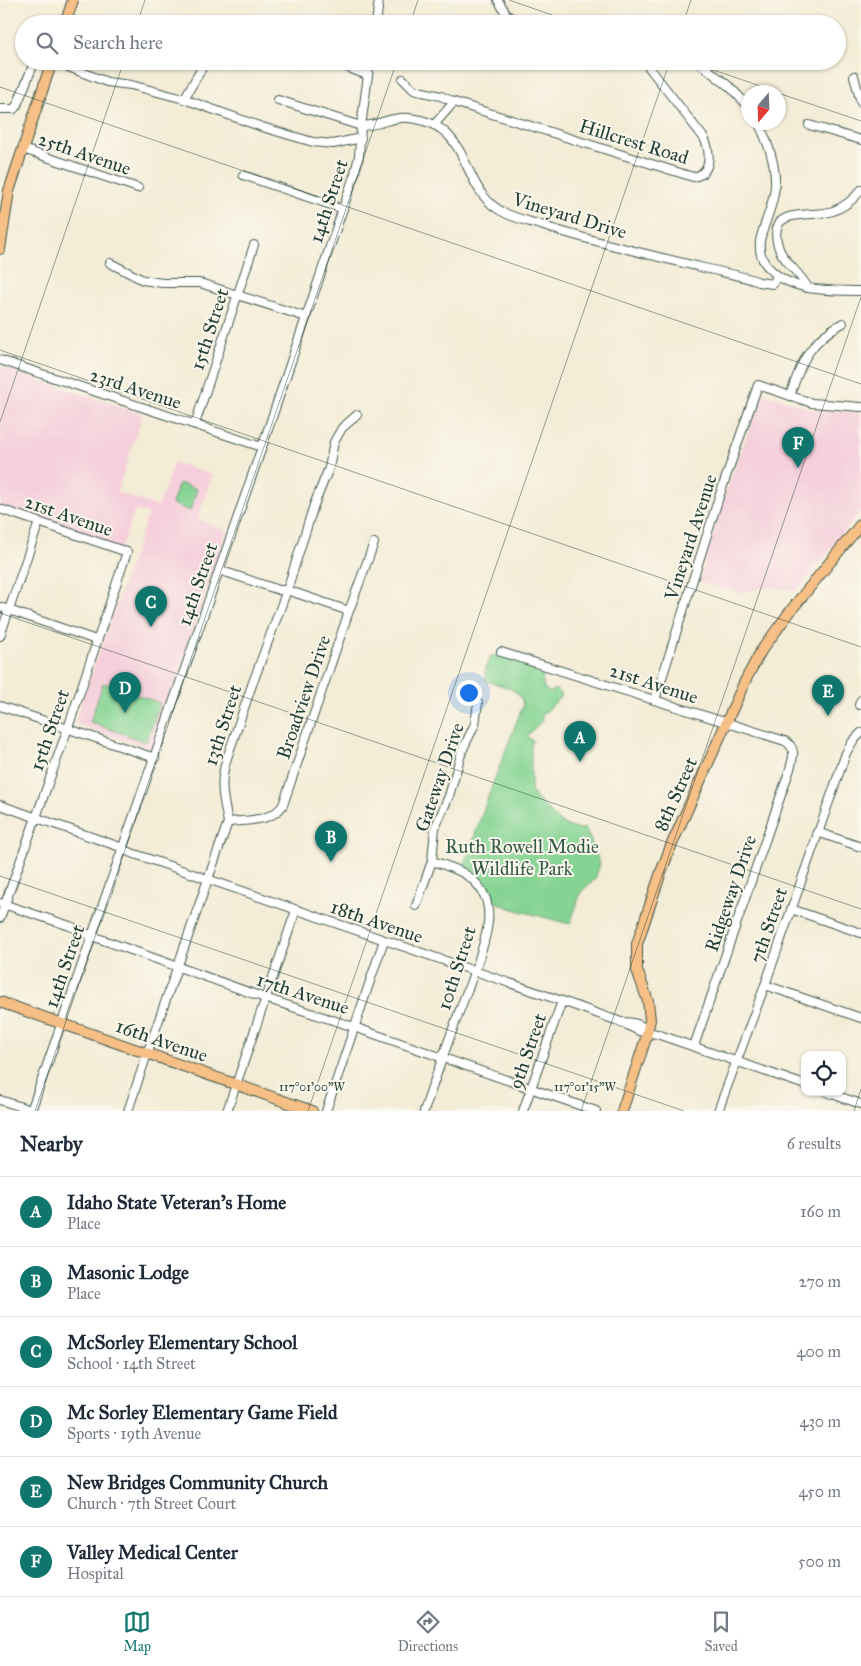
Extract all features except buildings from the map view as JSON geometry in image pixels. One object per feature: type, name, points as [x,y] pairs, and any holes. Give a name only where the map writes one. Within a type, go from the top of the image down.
[{"type":"main road","points":[[68,15],[73,0]]},
{"type":"main road","points":[[0,249],[10,191],[50,70]]},
{"type":"main road","name":"8th Street","points":[[622,1111],[648,1031],[649,1006],[638,976],[636,961],[638,937],[671,846],[745,680],[761,652],[791,610],[861,524]]},
{"type":"main road","name":"16th Avenue","points":[[0,1002],[312,1111]]},
{"type":"street","points":[[377,15],[379,0]]},
{"type":"street","points":[[498,0],[507,15]]},
{"type":"street","points":[[0,109],[14,109],[31,70]]},
{"type":"street","points":[[76,70],[107,82],[131,85],[184,99],[262,127],[313,142],[333,144],[361,138]]},
{"type":"street","points":[[184,99],[201,70]]},
{"type":"street","points":[[354,70],[367,75]]},
{"type":"street","name":"14th Street","points":[[31,1111],[343,209],[360,156],[361,126],[368,70]]},
{"type":"street","name":"Hillcrest Road","points":[[454,102],[693,177],[700,176],[704,172],[708,160],[707,144],[651,70]]},
{"type":"street","points":[[708,70],[741,99]]},
{"type":"street","points":[[854,76],[861,103]]},
{"type":"street","points":[[403,79],[414,90],[441,96],[454,102],[434,124]]},
{"type":"street","points":[[278,100],[361,126]]},
{"type":"street","name":"Vineyard Drive","points":[[361,126],[402,118],[434,124],[454,140],[477,187],[492,204],[506,214],[580,237],[769,284],[808,288]]},
{"type":"street","points":[[809,125],[861,140]]},
{"type":"street","points":[[761,130],[771,155],[775,184],[772,205],[760,248],[762,260],[776,275],[787,282],[808,288],[861,291]]},
{"type":"street","name":"25th Avenue","points":[[23,149],[138,188]]},
{"type":"street","points":[[243,174],[343,209]]},
{"type":"street","points":[[808,288],[803,279],[780,252],[776,236],[778,224],[782,219],[790,216],[833,211],[850,201],[861,190]]},
{"type":"street","name":"15th Street","points":[[195,424],[254,245]]},
{"type":"street","points":[[110,262],[143,280],[162,283],[200,283],[306,317]]},
{"type":"street","points":[[769,284],[774,283],[776,275]]},
{"type":"street","name":"Vineyard Drive","points":[[753,280],[776,275]]},
{"type":"street","points":[[843,323],[828,331],[812,348],[790,396],[817,404],[861,407]]},
{"type":"street","name":"23rd Avenue","points":[[0,360],[262,447]]},
{"type":"street","name":"Vineyard Avenue","points":[[655,700],[719,497],[758,385],[790,396]]},
{"type":"street","name":"13th Street","points":[[228,822],[222,791],[223,770],[287,590],[314,505],[329,468],[334,442],[342,428],[357,416]]},
{"type":"street","name":"21st Avenue","points":[[0,509],[127,552]]},
{"type":"street","points":[[0,636],[39,522]]},
{"type":"street","name":"Broadview Drive","points":[[228,822],[269,816],[277,812],[284,804],[374,543]]},
{"type":"street","name":"15th Street","points":[[0,918],[2,904],[68,728],[127,552]]},
{"type":"street","points":[[219,570],[349,611]]},
{"type":"street","points":[[0,607],[96,640]]},
{"type":"street","name":"21st Avenue","points":[[501,652],[785,741],[793,749]]},
{"type":"street","name":"Gateway Drive","points":[[416,906],[432,862],[435,828],[449,796],[459,760],[475,724],[478,704]]},
{"type":"street","points":[[0,706],[154,758]]},
{"type":"street","name":"7th Street","points":[[718,1111],[847,750],[861,733]]},
{"type":"street","name":"Ridgeway Drive","points":[[694,1046],[790,769],[794,754],[793,749]]},
{"type":"street","name":"18th Avenue","points":[[0,804],[296,910],[622,1022],[640,1024],[648,1031],[801,1084]]},
{"type":"street","points":[[128,1111],[228,822]]},
{"type":"street","points":[[817,832],[861,847]]},
{"type":"street","name":"10th Street","points":[[424,1111],[474,971],[489,916],[486,899],[477,884],[464,872],[432,862]]},
{"type":"street","name":"17th Avenue","points":[[2,904],[70,926],[92,936],[265,998],[596,1111]]},
{"type":"street","points":[[791,909],[861,933]]},
{"type":"street","points":[[228,1111],[296,910]]},
{"type":"street","points":[[326,1111],[384,940]]},
{"type":"street","points":[[764,985],[861,1018]]},
{"type":"street","name":"9th Street","points":[[523,1111],[562,1001]]},
{"type":"street","points":[[838,1096],[861,1104]]},
{"type":"street","points":[[0,1100],[31,1111]]},
{"type":"shaded area","points":[[0,367],[143,414],[117,492],[158,507],[174,462],[212,475],[198,519],[227,531],[152,750],[74,723],[148,514],[135,510],[120,550],[0,509]]},
{"type":"shaded area","points":[[764,395],[777,397],[810,409],[861,412],[861,510],[796,591],[771,587],[739,593],[699,582],[720,509],[761,397]]},
{"type":"green space","points":[[179,483],[197,489],[190,511],[172,504]]},
{"type":"green space","name":"Ruth Rowell Modie Wildlife Park","points":[[500,655],[550,671],[542,677],[544,688],[550,693],[555,689],[562,695],[543,713],[541,722],[528,737],[533,741],[531,745],[531,790],[533,795],[561,823],[572,828],[586,829],[600,864],[595,879],[581,892],[570,924],[513,909],[491,900],[463,869],[523,705],[519,695],[510,689],[489,682],[485,675],[491,656]]},
{"type":"green space","points":[[103,683],[160,703],[146,742],[90,722]]},
{"type":"place","name":"Valley Medical Center","points":[[798,468]]},
{"type":"place","name":"McSorley Elementary School","points":[[151,627]]},
{"type":"place","name":"Mc Sorley Elementary Game Field","points":[[125,713]]},
{"type":"place","name":"New Bridges Community Church","points":[[828,716]]},
{"type":"place","name":"Idaho State Veteran's Home","points":[[580,762]]},
{"type":"place","name":"Masonic Lodge","points":[[331,862]]}]
